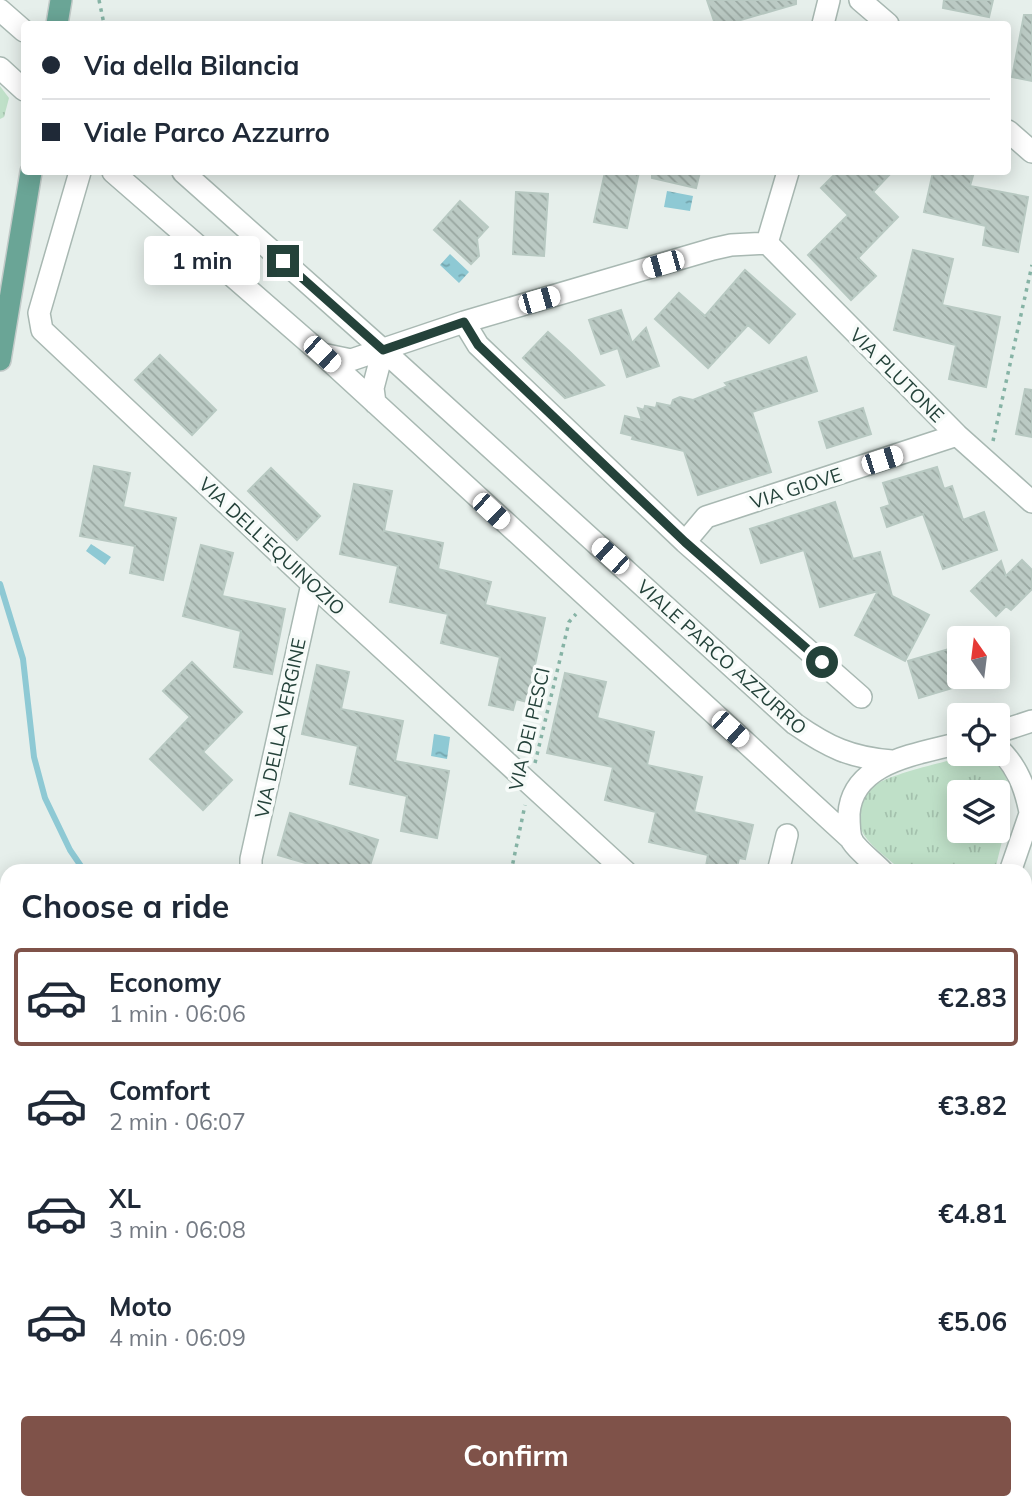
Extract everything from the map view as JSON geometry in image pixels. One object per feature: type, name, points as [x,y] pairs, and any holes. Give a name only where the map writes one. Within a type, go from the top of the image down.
[{"type":"main road","points":[[58,21],[61,0]]},
{"type":"main road","points":[[0,360],[31,175]]},
{"type":"street","points":[[824,21],[829,0]]},
{"type":"street","points":[[860,0],[884,21]]},
{"type":"street","points":[[3,12],[21,29]]},
{"type":"street","points":[[0,68],[21,87]]},
{"type":"street","points":[[1011,134],[1032,152]]},
{"type":"street","name":"VIA DELL'EQUINOZIO","points":[[79,175],[39,313],[42,330],[312,584],[617,864]]},
{"type":"street","points":[[116,175],[322,354],[875,864]]},
{"type":"street","name":"VIALE PARCO AZZURRO","points":[[186,175],[795,724],[840,751],[873,760],[892,761],[947,746]]},
{"type":"street","points":[[322,354],[351,360],[464,322],[713,249],[767,243],[787,175]]},
{"type":"street","name":"VIA PLUTONE","points":[[767,243],[957,435],[1032,502]]},
{"type":"street","points":[[464,322],[478,345],[685,542],[861,696]]},
{"type":"street","points":[[375,403],[373,388],[383,350]]},
{"type":"street","name":"VIA GIOVE","points":[[685,542],[706,517],[957,435]]},
{"type":"street","name":"VIA DELLA VERGINE","points":[[251,864],[312,584]]},
{"type":"street","points":[[1010,728],[1032,721]]},
{"type":"street","points":[[1010,760],[1018,773],[1031,810],[1013,864]]},
{"type":"street","name":"VIALE PARCO AZZURRO","points":[[852,840],[849,814],[855,793],[868,777],[892,761]]},
{"type":"street","points":[[780,864],[787,835]]},
{"type":"path","points":[[99,0],[103,21]]},
{"type":"path","points":[[988,463],[1032,265]]},
{"type":"path","name":"VIA DEI PESCI","points":[[513,864],[569,622],[588,601]]},
{"type":"green space","points":[[0,86],[9,98],[4,117],[0,119]]},
{"type":"green space","points":[[947,761],[947,766],[1001,767],[1006,780],[947,780],[947,843],[1001,843],[997,864],[894,864],[868,840],[859,822],[865,796],[881,781]]},
{"type":"water","points":[[667,191],[693,196],[690,211],[664,207]]},
{"type":"water","points":[[450,254],[469,272],[459,283],[440,265]]},
{"type":"water","points":[[91,544],[111,557],[105,565],[86,551]]},
{"type":"water","points":[[434,734],[450,737],[447,759],[431,756]]},
{"type":"building","points":[[707,0],[796,0],[796,4],[737,21],[714,21]]},
{"type":"building","points":[[944,0],[993,0],[989,17],[943,8]]},
{"type":"building","points":[[1024,15],[1032,15],[1032,81],[1012,77]]},
{"type":"building","points":[[604,175],[638,175],[627,228],[594,222]]},
{"type":"building","points":[[652,175],[699,175],[696,188],[652,178]]},
{"type":"building","points":[[834,175],[889,175],[873,192],[898,217],[858,258],[876,276],[851,300],[808,255],[848,215],[821,188]]},
{"type":"building","points":[[932,175],[973,175],[970,186],[1028,197],[1018,252],[983,245],[986,226],[924,212]]},
{"type":"building","points":[[516,192],[548,194],[544,256],[513,254]]},
{"type":"building","points":[[460,201],[488,227],[477,239],[479,256],[471,264],[434,230]]},
{"type":"building","points":[[913,250],[953,259],[942,305],[1000,317],[986,387],[949,379],[956,345],[894,330]]},
{"type":"building","points":[[745,270],[795,314],[769,343],[748,325],[708,368],[655,319],[679,293],[705,316]]},
{"type":"building","points":[[621,310],[632,343],[646,328],[659,366],[627,377],[618,348],[601,354],[589,320]]},
{"type":"building","points":[[548,332],[604,385],[565,398],[523,358]]},
{"type":"building","points":[[160,355],[216,410],[192,435],[135,380]]},
{"type":"building","points":[[806,357],[817,391],[752,412],[771,472],[698,495],[684,451],[632,439],[633,436],[621,433],[625,416],[642,420],[638,408],[656,408],[657,403],[671,406],[673,400],[680,397],[693,400],[728,386],[725,383]]},
{"type":"building","points":[[1025,389],[1032,390],[1032,437],[1016,434]]},
{"type":"building","points":[[863,408],[871,434],[827,448],[819,422]]},
{"type":"building","points":[[94,466],[130,473],[123,507],[176,518],[163,580],[130,573],[135,546],[80,536]]},
{"type":"building","points":[[937,467],[944,489],[952,486],[963,520],[984,512],[997,550],[943,569],[923,514],[887,527],[881,508],[890,505],[883,483]]},
{"type":"building","points":[[271,468],[320,516],[297,540],[248,491]]},
{"type":"building","points":[[354,484],[392,491],[384,531],[443,543],[438,569],[491,582],[485,605],[545,618],[527,702],[516,699],[513,710],[489,705],[500,657],[441,643],[448,614],[390,602],[398,566],[340,554]]},
{"type":"building","points":[[835,502],[853,559],[880,552],[892,596],[929,615],[905,661],[855,635],[878,591],[820,607],[804,550],[761,563],[750,529]]},
{"type":"building","points":[[201,545],[233,553],[222,596],[285,609],[272,674],[234,667],[241,631],[183,616]]},
{"type":"building","points":[[1022,560],[1032,570],[1032,589],[1011,610],[1006,606],[996,616],[971,591],[1001,561],[1006,576]]},
{"type":"building","points":[[947,650],[947,690],[919,698],[908,661]]},
{"type":"building","points":[[192,662],[242,712],[203,752],[232,780],[203,810],[150,759],[190,717],[163,691]]},
{"type":"building","points":[[317,665],[349,672],[341,709],[403,721],[395,761],[449,771],[437,838],[401,831],[407,796],[350,784],[358,746],[302,734]]},
{"type":"building","points":[[565,673],[606,682],[597,718],[654,732],[647,765],[702,777],[694,812],[753,825],[745,859],[739,858],[738,864],[706,864],[708,855],[649,842],[656,812],[605,800],[613,767],[547,753]]},
{"type":"building","points":[[290,813],[378,840],[370,864],[309,864],[278,855]]},
{"type":"waterway","points":[[0,584],[23,659],[34,757],[45,798],[80,864]]},
{"type":"route","points":[[283,261],[383,350],[464,322],[478,345],[685,542],[822,662]]}]
